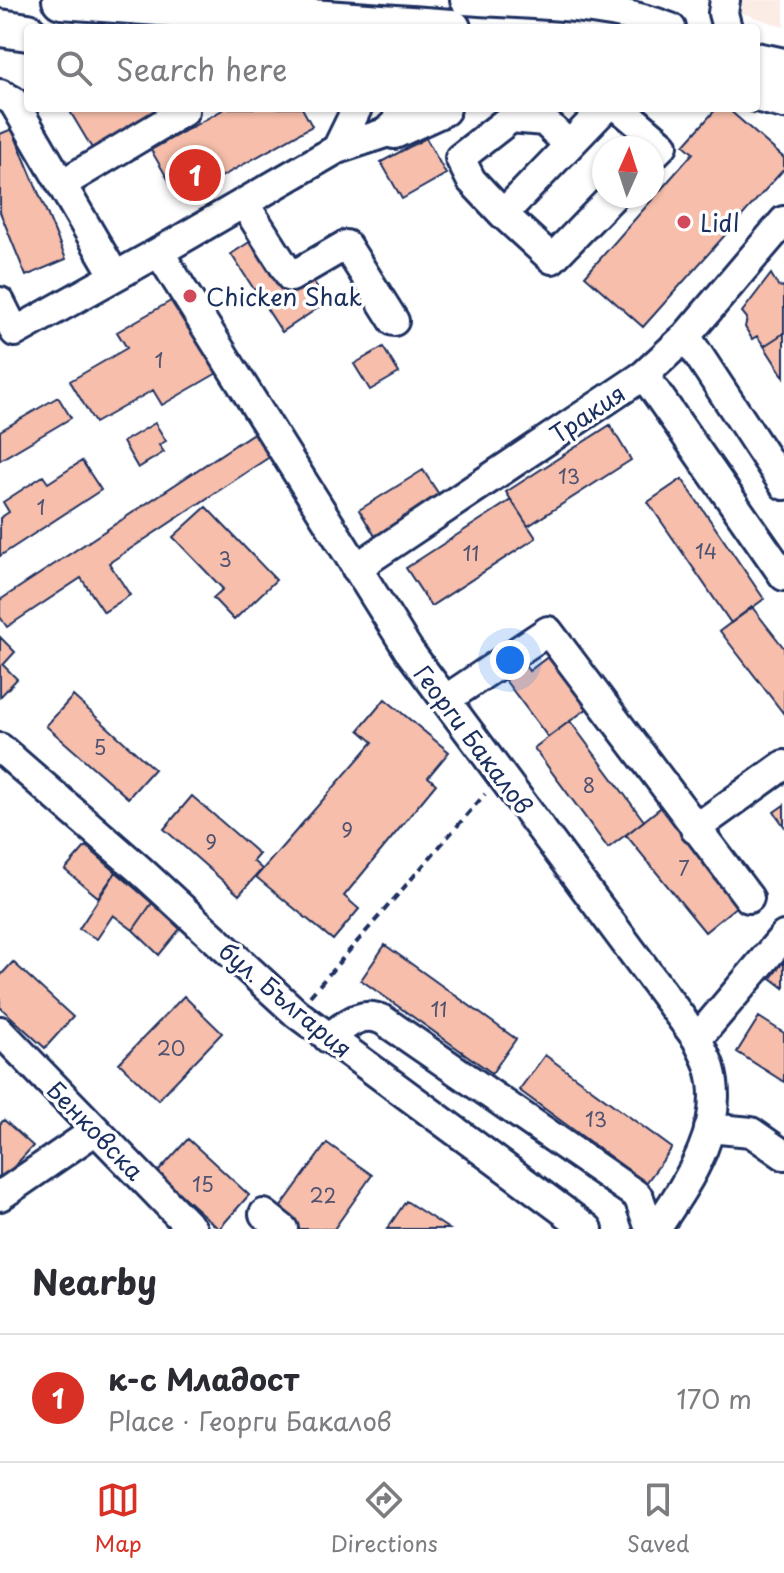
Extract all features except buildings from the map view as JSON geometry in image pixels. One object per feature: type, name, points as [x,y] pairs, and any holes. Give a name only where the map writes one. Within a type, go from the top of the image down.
[{"type":"main road","points":[[61,0],[368,24]]},
{"type":"main road","points":[[0,28],[24,31]]},
{"type":"main road","points":[[760,62],[784,67]]},
{"type":"main road","points":[[760,94],[784,100]]},
{"type":"main road","points":[[397,119],[426,112]]},
{"type":"street","points":[[465,0],[595,9],[642,7],[665,24]]},
{"type":"street","points":[[725,0],[723,13],[726,24]]},
{"type":"street","points":[[10,98],[115,276]]},
{"type":"street","points":[[62,184],[182,112]]},
{"type":"street","points":[[337,149],[355,112]]},
{"type":"street","points":[[503,214],[601,112]]},
{"type":"street","points":[[625,112],[653,136]]},
{"type":"street","points":[[569,145],[544,121],[511,118],[460,158],[471,180],[552,259],[601,208]]},
{"type":"street","points":[[0,302],[15,332],[337,149],[397,119]]},
{"type":"street","points":[[244,203],[291,277],[346,245],[394,321]]},
{"type":"street","name":"Тракия","points":[[356,568],[644,375],[779,241]]},
{"type":"street","name":"Георги Бакалов","points":[[159,252],[409,651],[697,1039],[710,1068],[713,1099],[709,1128],[701,1157],[656,1229]]},
{"type":"street","points":[[686,336],[784,485]]},
{"type":"street","points":[[644,375],[784,576]]},
{"type":"street","points":[[445,700],[548,631],[749,898]]},
{"type":"street","name":"бул. България","points":[[0,748],[139,869],[296,1013],[588,1229]]},
{"type":"street","points":[[695,829],[784,765]]},
{"type":"street","points":[[697,1039],[784,936]]},
{"type":"street","points":[[328,1038],[362,1016],[373,1015],[383,1020],[635,1194],[650,1229]]},
{"type":"street","name":"Бенковска","points":[[0,1031],[192,1229]]},
{"type":"street","points":[[709,1128],[751,1132],[784,1155]]},
{"type":"street","points":[[0,1196],[96,1130]]},
{"type":"path","points":[[296,1013],[501,775]]},
{"type":"shaded area","points":[[703,0],[784,0],[784,27]]},
{"type":"place","name":"к-с Младост","points":[[195,175]]},
{"type":"place","name":"Lidl","points":[[684,222]]},
{"type":"place","name":"Chicken Shak","points":[[190,296]]}]
